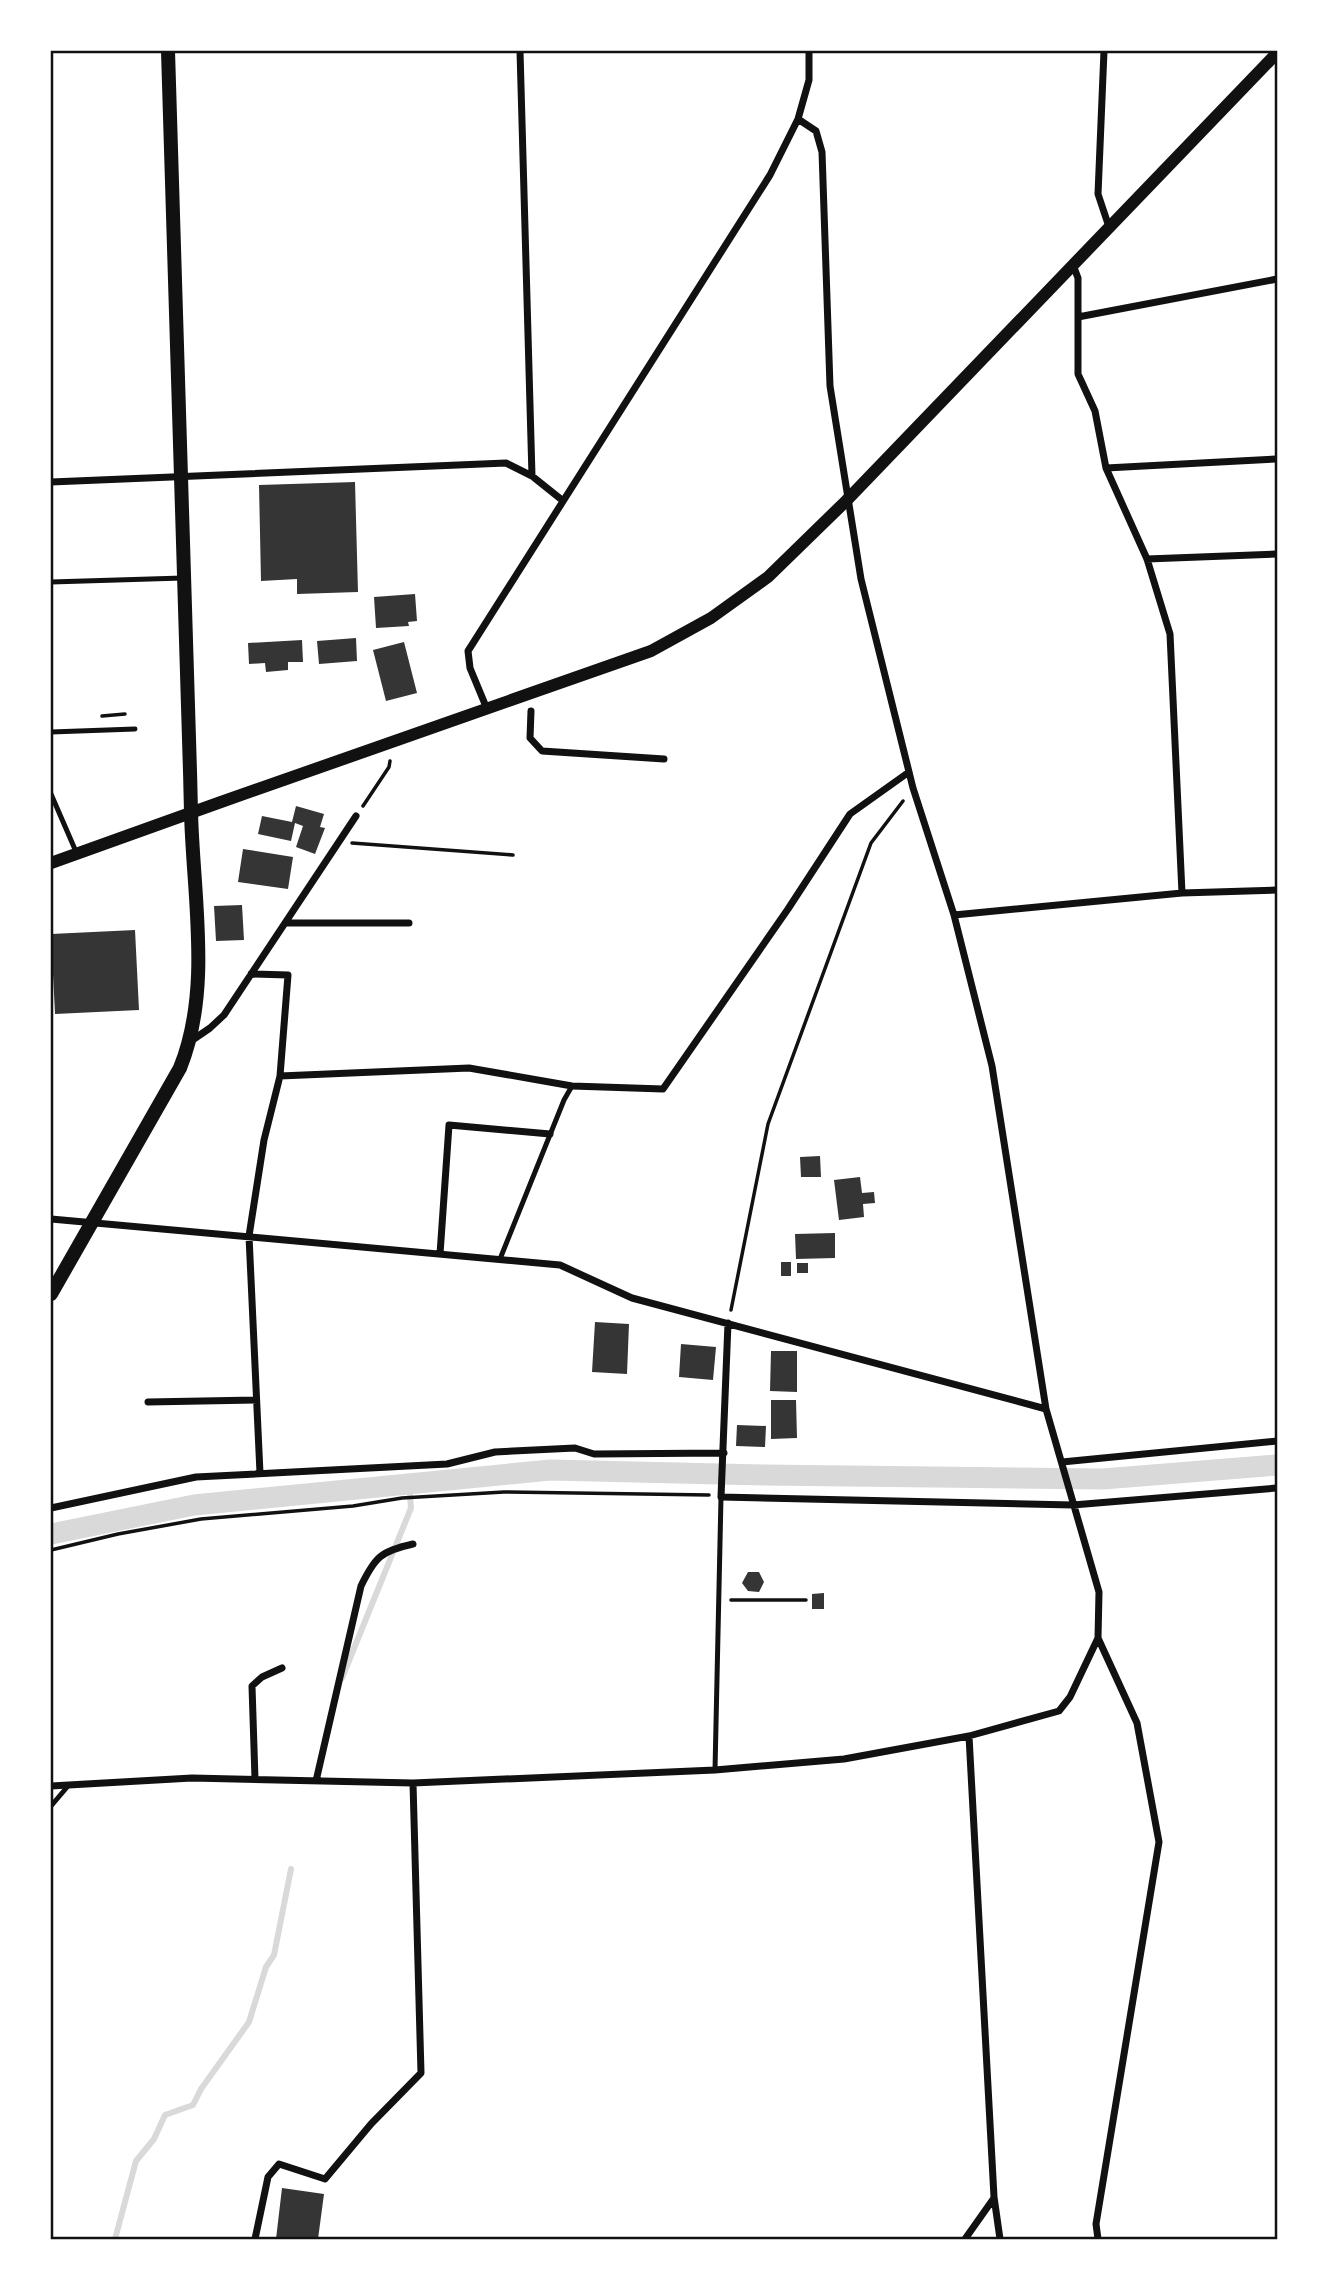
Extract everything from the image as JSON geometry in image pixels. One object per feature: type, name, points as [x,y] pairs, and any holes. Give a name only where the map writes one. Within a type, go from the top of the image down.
[{"type":"main road","points":[[51,1294],[180,1068],[191,1041],[196,1002],[197,933],[191,812],[169,51]]},
{"type":"street","points":[[520,51],[532,477]]},
{"type":"street","points":[[487,710],[470,668],[468,651],[763,186],[798,119],[809,80],[809,51]]},
{"type":"street","points":[[1104,51],[1098,194],[1109,227]]},
{"type":"street","points":[[51,863],[651,651],[711,618],[768,577],[846,501],[1277,53]]},
{"type":"street","points":[[51,1786],[192,1778],[413,1783],[715,1770],[844,1759],[969,1736],[1059,1711],[1070,1697],[1098,1638],[1099,1592],[1046,1409],[992,1066],[954,915],[913,788],[861,579],[846,501],[830,386],[822,152],[817,131],[798,119]]},
{"type":"street","points":[[1073,264],[1078,278],[1078,374],[1095,411],[1106,468],[1147,559],[1170,634],[1182,893]]},
{"type":"street","points":[[1078,317],[1277,279]]},
{"type":"street","points":[[1106,468],[1277,459]]},
{"type":"street","points":[[51,482],[506,463],[532,477],[562,500]]},
{"type":"street","points":[[1147,559],[1277,554]]},
{"type":"street","points":[[531,711],[530,738],[541,751],[664,759]]},
{"type":"street","points":[[280,1076],[470,1068],[572,1086],[663,1089],[788,909],[850,814],[909,772]]},
{"type":"street","points":[[191,1041],[224,1015],[356,816]]},
{"type":"street","points":[[954,915],[1182,893],[1277,890]]},
{"type":"street","points":[[286,923],[410,923]]},
{"type":"street","points":[[251,974],[288,975],[280,1076],[264,1140],[249,1236],[260,1473]]},
{"type":"street","points":[[440,1254],[449,1125],[550,1133]]},
{"type":"street","points":[[51,1219],[560,1265],[632,1298],[1046,1409]]},
{"type":"street","points":[[728,1323],[721,1494],[1073,1506],[1277,1488]]},
{"type":"street","points":[[148,1402],[256,1400]]},
{"type":"street","points":[[1062,1464],[1277,1441]]},
{"type":"street","points":[[51,1508],[197,1477],[447,1464],[495,1452],[575,1448],[594,1454],[724,1453]]},
{"type":"street","points":[[316,1781],[361,1586],[371,1565],[389,1549],[413,1544]]},
{"type":"street","points":[[1098,1638],[1137,1723],[1159,1842],[1096,2224],[1098,2239]]},
{"type":"street","points":[[255,1780],[252,1686],[262,1677],[282,1668]]},
{"type":"street","points":[[969,1736],[995,2197],[1000,2239]]},
{"type":"street","points":[[256,2239],[268,2177],[279,2164],[325,2179],[371,2124],[421,2073],[413,1783]]},
{"type":"street","points":[[965,2239],[995,2197]]},
{"type":"lane","points":[[51,583],[186,578]]},
{"type":"lane","points":[[51,732],[135,729]]},
{"type":"lane","points":[[51,794],[77,854]]},
{"type":"lane","points":[[500,1259],[550,1133],[572,1086]]},
{"type":"lane","points":[[715,1770],[721,1494]]},
{"type":"lane","points":[[51,1806],[68,1786]]},
{"type":"path","points":[[356,816],[389,767],[390,761]]},
{"type":"path","points":[[728,1323],[768,1124],[871,843],[913,788]]},
{"type":"path","points":[[340,842],[513,855]]},
{"type":"path","points":[[51,1550],[118,1534],[201,1519],[353,1506],[402,1498],[504,1492],[709,1495]]},
{"type":"path","points":[[720,1600],[806,1600]]},
{"type":"building","points":[[355,482],[358,592],[297,594],[297,579],[261,581],[259,485]]},
{"type":"building","points":[[415,594],[417,621],[408,622],[409,626],[376,628],[374,597]]},
{"type":"building","points":[[356,638],[357,661],[319,664],[317,641]]},
{"type":"building","points":[[302,640],[303,662],[288,662],[288,670],[266,672],[265,663],[249,664],[248,643]]},
{"type":"building","points":[[404,642],[417,693],[386,701],[373,650]]},
{"type":"building","points":[[296,806],[324,814],[320,827],[325,828],[315,854],[296,847],[303,826],[295,823],[291,841],[258,834],[262,816],[292,822]]},
{"type":"building","points":[[243,849],[293,857],[288,889],[238,882]]},
{"type":"building","points":[[242,905],[244,940],[216,941],[214,906]]},
{"type":"building","points":[[135,930],[139,1010],[55,1014],[51,934]]},
{"type":"building","points":[[820,1156],[821,1177],[801,1177],[800,1157]]},
{"type":"building","points":[[860,1177],[862,1193],[874,1192],[875,1203],[863,1204],[864,1217],[839,1220],[834,1180]]},
{"type":"building","points":[[835,1233],[835,1258],[796,1259],[795,1234]]},
{"type":"building","points":[[781,1262],[791,1262],[791,1276],[781,1276]]},
{"type":"building","points":[[797,1263],[808,1263],[808,1273],[797,1273]]},
{"type":"building","points":[[595,1322],[629,1324],[627,1374],[592,1372]]},
{"type":"building","points":[[681,1344],[716,1347],[713,1380],[679,1377]]},
{"type":"building","points":[[771,1351],[797,1351],[797,1392],[770,1391]]},
{"type":"building","points":[[771,1400],[796,1400],[797,1438],[771,1439]]},
{"type":"building","points":[[737,1425],[766,1426],[765,1447],[736,1446]]},
{"type":"building","points":[[748,1572],[759,1572],[764,1582],[759,1592],[748,1591],[742,1583]]},
{"type":"building","points":[[824,1593],[824,1609],[812,1609],[812,1594]]},
{"type":"building","points":[[282,2188],[324,2194],[318,2239],[276,2239]]},
{"type":"waterway","points":[[51,1534],[194,1505],[550,1470],[1103,1479],[1277,1465]]},
{"type":"waterway","points":[[342,1678],[411,1508],[409,1484]]},
{"type":"waterway","points":[[115,2239],[136,2161],[154,2139],[165,2115],[193,2105],[201,2089],[249,2022],[266,1967],[274,1955],[291,1869]]}]
